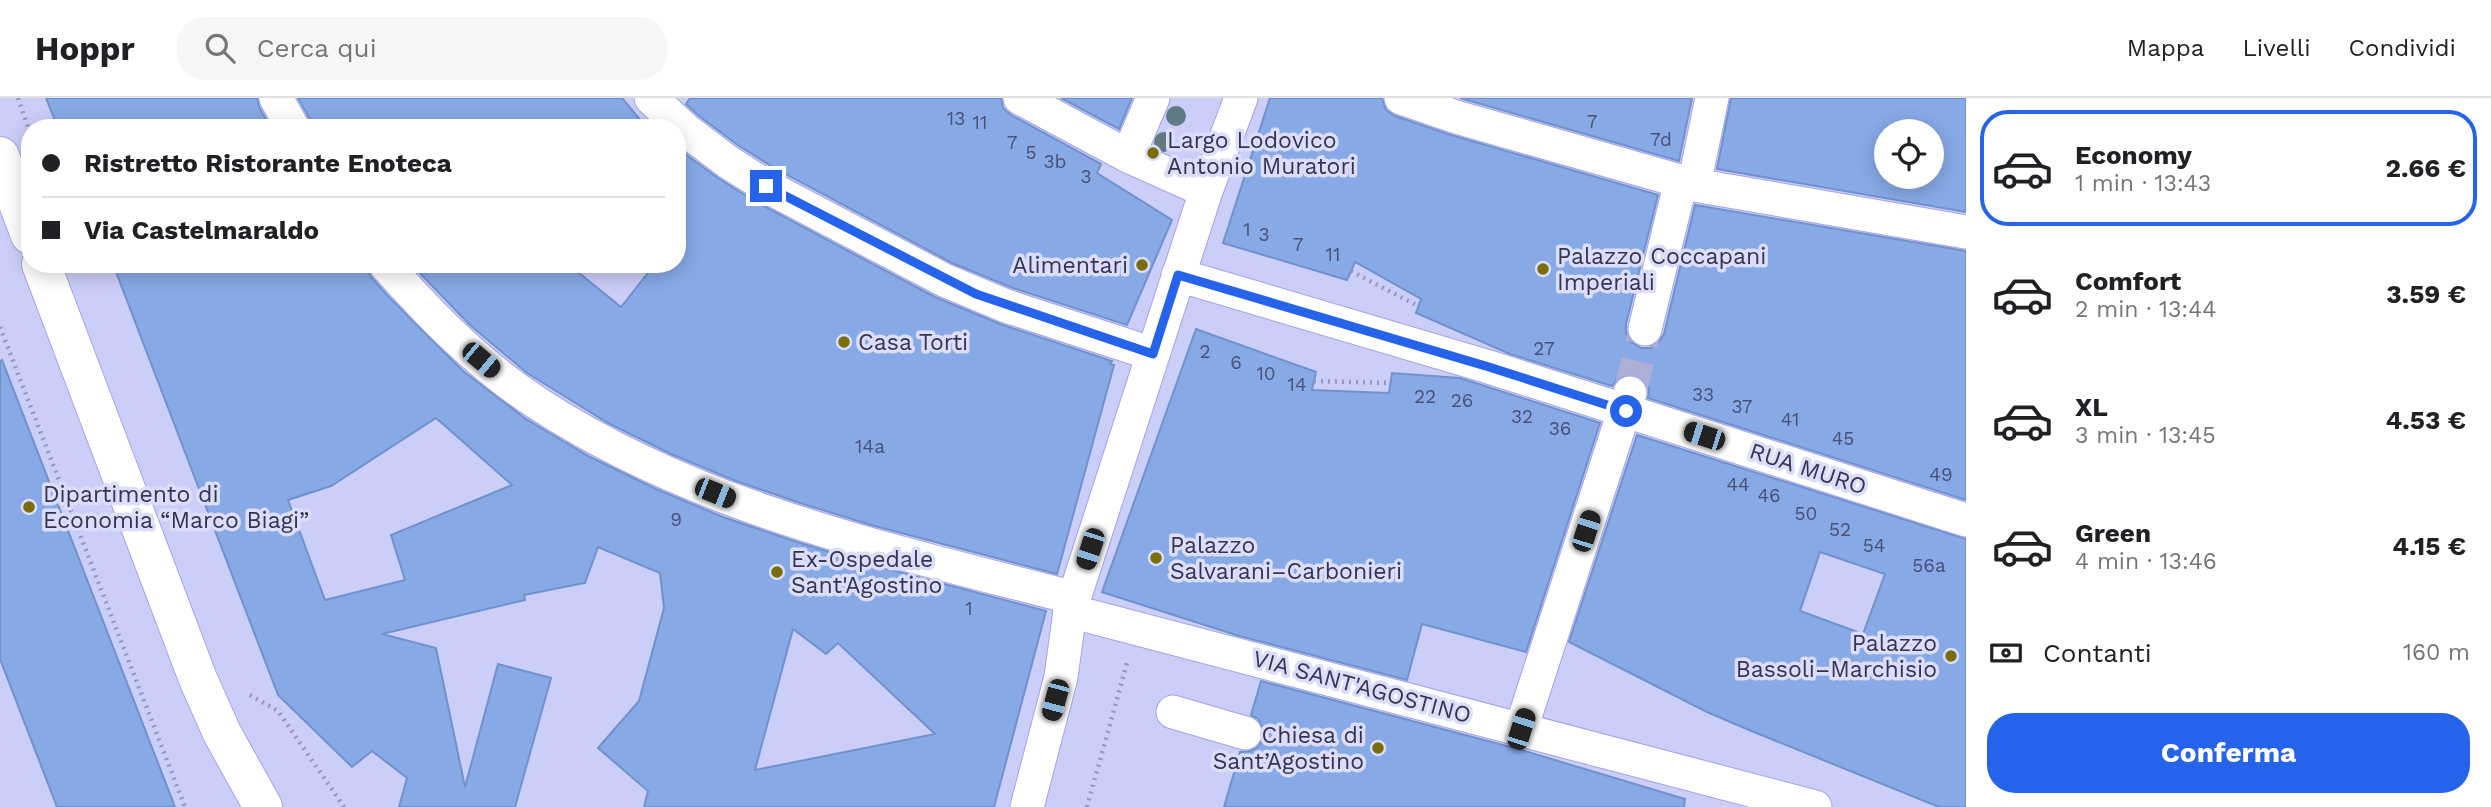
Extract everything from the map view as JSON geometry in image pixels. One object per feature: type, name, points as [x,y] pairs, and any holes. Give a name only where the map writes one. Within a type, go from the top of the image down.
[{"type":"street","points":[[276,98],[288,119]]},
{"type":"street","points":[[651,98],[675,119]]},
{"type":"street","points":[[1020,98],[1128,156],[1206,191]]},
{"type":"street","points":[[1128,156],[1153,98]]},
{"type":"street","points":[[1027,807],[1061,677],[1072,604],[1206,191],[1241,98]]},
{"type":"street","points":[[1401,98],[1457,117],[1688,183],[1966,232]]},
{"type":"street","points":[[1645,329],[1712,98]]},
{"type":"street","points":[[686,129],[756,180],[944,280],[1006,306],[1153,354]]},
{"type":"street","points":[[0,156],[21,211]]},
{"type":"street","points":[[44,273],[198,679],[222,733],[263,807]]},
{"type":"street","name":"VIA SANT'AGOSTINO","points":[[394,273],[461,343],[536,402],[630,456],[738,502],[834,536],[1072,604],[1137,628],[1815,807]]},
{"type":"street","name":"RUA MURO","points":[[1178,275],[1489,367],[1628,402],[1966,520]]},
{"type":"street","points":[[1521,729],[1628,402]]},
{"type":"street","points":[[1173,712],[1245,733]]},
{"type":"path","points":[[18,98],[26,119]]},
{"type":"path","points":[[1351,271],[1418,306]]},
{"type":"path","points":[[0,327],[185,807]]},
{"type":"path","points":[[1314,381],[1391,383]]},
{"type":"path","points":[[1087,807],[1137,628]]},
{"type":"path","points":[[245,683],[250,696],[278,711],[344,807]]},
{"type":"building","points":[[46,98],[257,98],[266,119],[54,119]]},
{"type":"building","points":[[298,98],[622,98],[640,119],[310,119]]},
{"type":"building","points":[[690,98],[1001,98],[1003,108],[1011,115],[1101,164],[1097,173],[1172,220],[1127,325],[1013,288],[952,263],[776,169],[739,146],[686,104]]},
{"type":"building","points":[[1061,98],[1132,98],[1119,129]]},
{"type":"building","points":[[1270,98],[1382,98],[1386,110],[1395,116],[1658,195],[1626,324],[1626,334],[1631,342],[1641,348],[1650,348],[1658,343],[1664,334],[1695,205],[1966,251],[1966,500],[1648,398],[1649,388],[1645,381],[1635,375],[1625,374],[1612,386],[1510,354],[1416,313],[1421,299],[1355,262],[1347,280],[1223,243]]},
{"type":"building","points":[[1460,98],[1692,98],[1679,161]]},
{"type":"building","points":[[1731,98],[1966,98],[1966,212],[1717,169]]},
{"type":"building","points":[[686,155],[756,202],[935,297],[1000,324],[1112,361],[1110,364],[1114,365],[1057,574],[871,525],[803,504],[736,481],[671,454],[608,423],[527,373],[470,325],[420,273],[579,273],[621,307],[648,273],[686,273]]},
{"type":"building","name":"Ex-Ospedale Sant'Agostino","points":[[116,273],[369,273],[388,296],[463,371],[526,419],[590,457],[723,517],[791,540],[861,562],[1046,611],[994,807],[644,807],[648,791],[598,748],[639,701],[664,608],[660,573],[598,547],[585,583],[524,595],[525,600],[382,634],[436,648],[465,787],[498,664],[551,678],[515,807],[399,807],[407,778],[372,751],[352,767],[278,695]],"holes":[[[436,418],[512,485],[391,535],[405,580],[325,600],[288,500],[331,486]],[[793,629],[826,654],[838,643],[935,734],[755,770]]]},
{"type":"building","points":[[1196,329],[1316,372],[1312,390],[1389,393],[1392,373],[1460,378],[1600,423],[1526,652],[1422,624],[1407,680],[1236,635],[1102,592]]},
{"type":"building","name":"Dipartimento di Economia “Marco Biagi”","points":[[2,360],[175,807],[57,807],[0,659]]},
{"type":"building","points":[[1637,435],[1966,539],[1966,807],[1939,807],[1749,730],[1707,712],[1569,642]],"holes":[[[1820,552],[1885,574],[1863,634],[1800,611]]]},
{"type":"building","name":"Chiesa di Sant’Agostino","points":[[1261,681],[1518,749],[1685,799],[1684,807],[1224,807],[1240,752],[1258,747],[1263,739],[1263,728],[1258,719],[1251,715]]},
{"type":"tunnel","points":[[1630,393],[1645,329]]},
{"type":"place","name":"Largo Lodovico Antonio Muratori","points":[[1153,153]]},
{"type":"place","name":"Alimentari","points":[[1142,265]]},
{"type":"place","name":"Palazzo Coccapani Imperiali","points":[[1543,269]]},
{"type":"place","name":"Casa Torti","points":[[844,342]]},
{"type":"place","name":"Dipartimento di Economia “Marco Biagi”","points":[[29,507]]},
{"type":"place","name":"Palazzo Salvarani–Carbonieri","points":[[1156,558]]},
{"type":"place","name":"Ex-Ospedale Sant'Agostino","points":[[777,572]]},
{"type":"place","name":"Palazzo Bassoli–Marchisio","points":[[1951,656]]},
{"type":"place","name":"Chiesa di Sant’Agostino","points":[[1378,748]]},
{"type":"route","points":[[766,186],[944,280],[976,294],[1153,354],[1178,275],[1489,367],[1626,411]]}]
